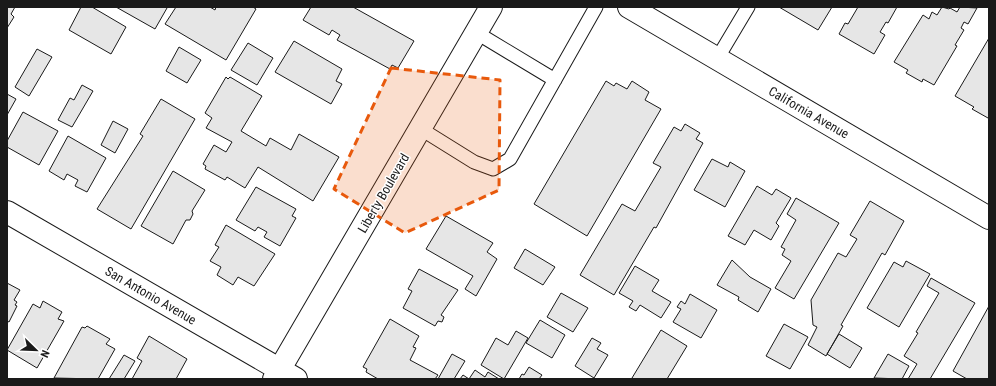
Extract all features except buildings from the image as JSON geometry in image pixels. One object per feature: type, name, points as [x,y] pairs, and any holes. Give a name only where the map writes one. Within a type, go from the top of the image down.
[{"type":"street","name":"Liberty Boulevard","points":[[283,376],[421,129],[492,7]]},
{"type":"street","name":"California Avenue","points":[[629,7],[989,218]]},
{"type":"street","name":"San Antonio Avenue","points":[[7,212],[283,376]]},
{"type":"lane","points":[[421,129],[474,162],[493,169],[510,159],[596,7]]},
{"type":"lane","points":[[717,59],[748,7]]},
{"type":"lane","points":[[477,33],[555,80]]},
{"type":"highlighted area","points":[[391,68],[500,80],[499,190],[405,233],[334,189]]}]
